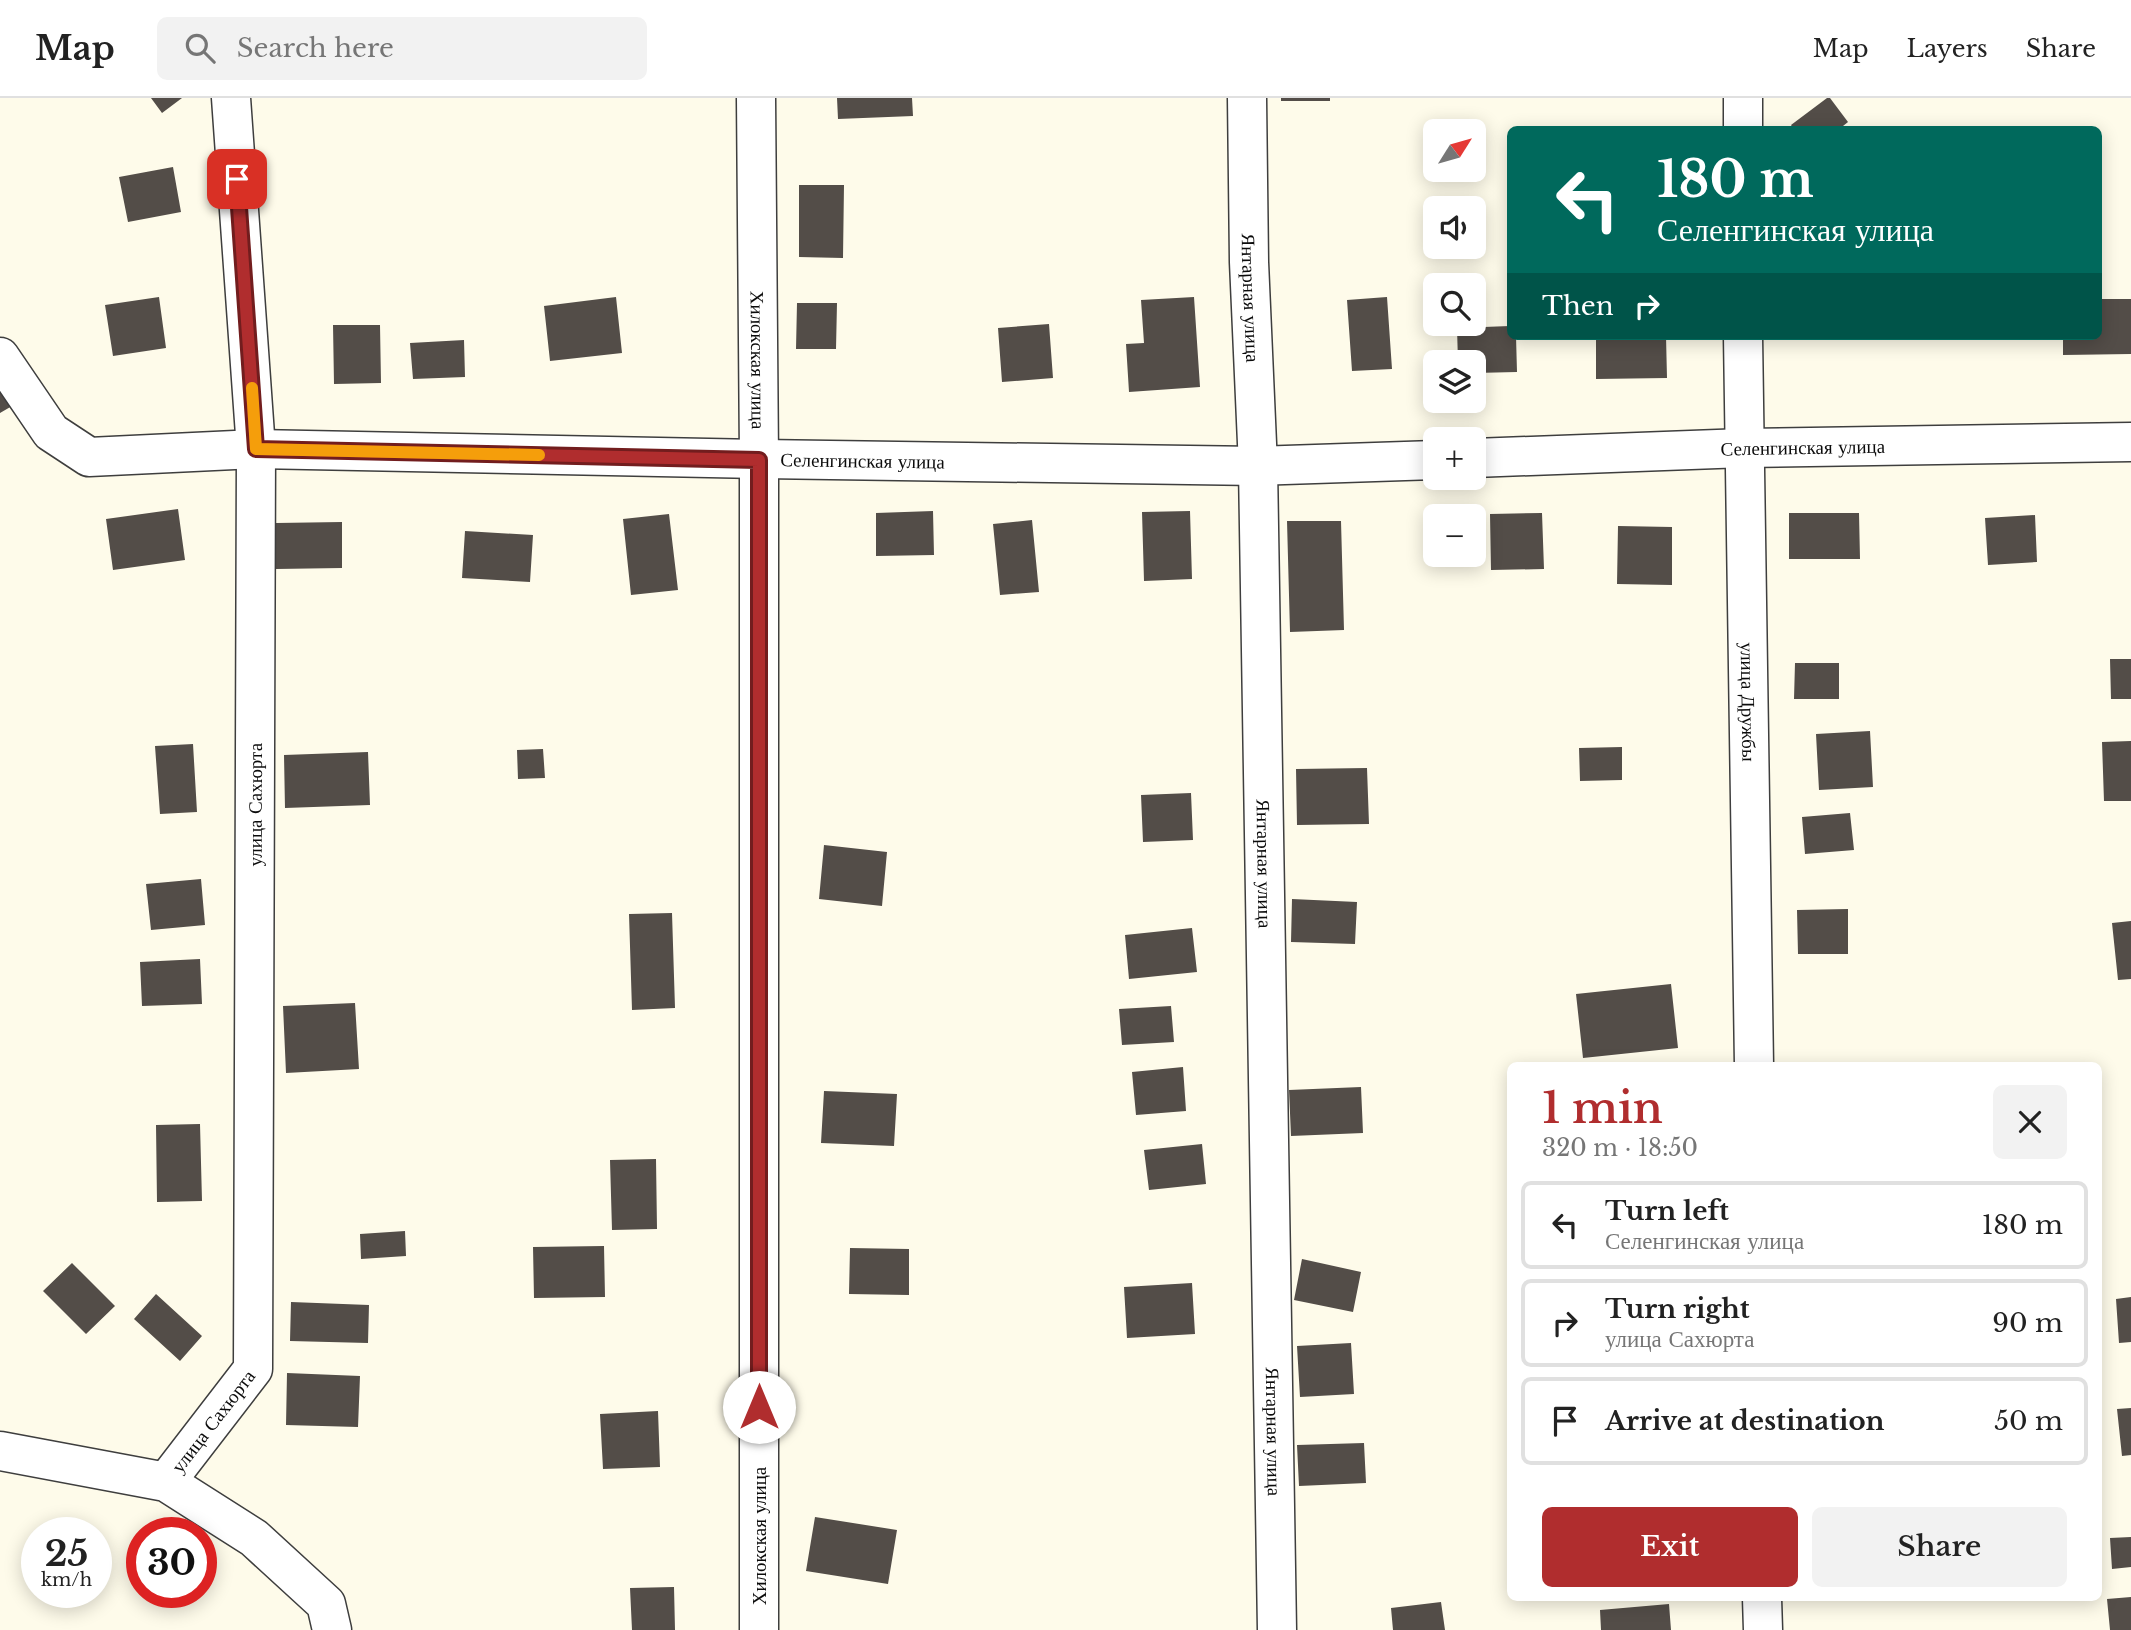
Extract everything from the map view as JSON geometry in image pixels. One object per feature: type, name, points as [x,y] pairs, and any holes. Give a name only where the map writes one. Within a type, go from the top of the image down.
[{"type":"street","name":"улица Сахюрта","points":[[166,1482],[253,1369],[256,449],[231,98]]},
{"type":"street","name":"Хилокская улица","points":[[756,98],[759,460],[759,1630]]},
{"type":"street","name":"Янтарная улица","points":[[1247,98],[1249,262],[1258,466],[1277,1630]]},
{"type":"street","points":[[1743,98],[1743,126]]},
{"type":"street","name":"улица Дружбы","points":[[1743,340],[1754,1062]]},
{"type":"street","name":"Селенгинская улица","points":[[0,357],[51,432],[89,457],[256,449],[759,460],[1258,466],[1423,460]]},
{"type":"street","name":"Селенгинская улица","points":[[1486,458],[1744,448],[2131,443]]},
{"type":"street","points":[[0,1451],[166,1482],[254,1538],[329,1617]]},
{"type":"street","points":[[1762,1601],[1763,1630]]},
{"type":"building","points":[[151,98],[182,98],[162,113]]},
{"type":"building","points":[[837,98],[912,98],[913,116],[838,119]]},
{"type":"building","points":[[1281,98],[1330,98],[1330,101],[1281,101]]},
{"type":"building","points":[[1827,98],[1830,98],[1848,122],[1843,126],[1791,125]]},
{"type":"building","points":[[173,167],[181,212],[128,222],[119,177]]},
{"type":"building","points":[[799,185],[844,185],[843,258],[799,257]]},
{"type":"building","points":[[159,297],[166,348],[113,356],[105,305]]},
{"type":"building","points":[[616,297],[622,353],[550,361],[544,306]]},
{"type":"building","points":[[1194,297],[1200,387],[1129,392],[1126,344],[1144,343],[1141,300]]},
{"type":"building","points":[[1387,297],[1392,369],[1352,371],[1347,300]]},
{"type":"building","points":[[2102,299],[2131,299],[2131,354],[2063,355],[2063,340],[2102,340]]},
{"type":"building","points":[[797,303],[837,303],[836,349],[796,349]]},
{"type":"building","points":[[1049,324],[1053,378],[1002,382],[998,328]]},
{"type":"building","points":[[333,325],[380,325],[381,383],[334,384]]},
{"type":"building","points":[[1507,326],[1507,340],[1516,340],[1517,372],[1486,373],[1486,350],[1458,350],[1457,336],[1486,336],[1486,327]]},
{"type":"building","points":[[464,340],[465,377],[413,379],[410,343]]},
{"type":"building","points":[[1596,340],[1666,340],[1667,378],[1596,379]]},
{"type":"building","points":[[0,387],[12,406],[0,413]]},
{"type":"building","points":[[178,509],[185,560],[113,570],[106,519]]},
{"type":"building","points":[[933,511],[934,555],[876,556],[876,513]]},
{"type":"building","points":[[1190,511],[1192,579],[1144,581],[1142,512]]},
{"type":"building","points":[[1542,513],[1544,569],[1491,570],[1490,514]]},
{"type":"building","points":[[1789,513],[1859,513],[1860,559],[1789,559]]},
{"type":"building","points":[[669,514],[678,590],[631,595],[623,519]]},
{"type":"building","points":[[2035,515],[2037,562],[1988,565],[1985,518]]},
{"type":"building","points":[[1032,520],[1039,592],[1000,595],[993,524]]},
{"type":"building","points":[[1287,521],[1341,521],[1344,630],[1290,632]]},
{"type":"building","points":[[342,522],[342,568],[276,569],[276,523]]},
{"type":"building","points":[[1618,526],[1672,527],[1672,585],[1617,584]]},
{"type":"building","points":[[465,531],[533,535],[530,582],[462,578]]},
{"type":"building","points":[[2110,659],[2131,659],[2131,699],[2111,699]]},
{"type":"building","points":[[1795,663],[1839,663],[1839,699],[1794,699]]},
{"type":"building","points":[[1870,731],[1873,787],[1819,790],[1816,734]]},
{"type":"building","points":[[2131,741],[2131,801],[2104,801],[2102,742]]},
{"type":"building","points":[[193,744],[197,812],[160,814],[155,746]]},
{"type":"building","points":[[1622,747],[1622,780],[1580,781],[1579,748]]},
{"type":"building","points":[[543,749],[545,778],[518,779],[517,750]]},
{"type":"building","points":[[368,752],[370,805],[285,808],[284,755]]},
{"type":"building","points":[[1367,768],[1369,824],[1297,825],[1296,769]]},
{"type":"building","points":[[1191,793],[1193,840],[1143,842],[1141,795]]},
{"type":"building","points":[[1850,813],[1854,850],[1805,854],[1802,817]]},
{"type":"building","points":[[824,845],[887,852],[882,906],[819,899]]},
{"type":"building","points":[[201,879],[205,925],[151,930],[146,884]]},
{"type":"building","points":[[1292,899],[1357,902],[1355,944],[1291,942]]},
{"type":"building","points":[[1848,909],[1848,954],[1798,954],[1797,910]]},
{"type":"building","points":[[672,913],[675,1008],[632,1010],[629,914]]},
{"type":"building","points":[[2131,921],[2131,979],[2118,980],[2112,923]]},
{"type":"building","points":[[1192,928],[1197,972],[1129,979],[1125,935]]},
{"type":"building","points":[[200,959],[202,1004],[142,1006],[140,962]]},
{"type":"building","points":[[1671,984],[1678,1048],[1583,1058],[1576,994]]},
{"type":"building","points":[[355,1003],[359,1069],[286,1073],[283,1006]]},
{"type":"building","points":[[1171,1006],[1174,1042],[1122,1045],[1119,1009]]},
{"type":"building","points":[[1183,1067],[1186,1111],[1136,1115],[1132,1072]]},
{"type":"building","points":[[1361,1087],[1363,1133],[1291,1136],[1289,1090]]},
{"type":"building","points":[[824,1091],[897,1094],[894,1146],[821,1143]]},
{"type":"building","points":[[200,1124],[202,1201],[157,1202],[156,1125]]},
{"type":"building","points":[[1202,1144],[1206,1184],[1149,1190],[1144,1150]]},
{"type":"building","points":[[656,1159],[657,1229],[612,1230],[610,1160]]},
{"type":"building","points":[[405,1231],[406,1256],[361,1259],[360,1234]]},
{"type":"building","points":[[604,1246],[605,1297],[534,1298],[533,1247]]},
{"type":"building","points":[[850,1248],[909,1249],[909,1295],[849,1294]]},
{"type":"building","points":[[1302,1259],[1361,1272],[1353,1312],[1294,1300]]},
{"type":"building","points":[[72,1263],[115,1306],[86,1334],[43,1291]]},
{"type":"building","points":[[1192,1283],[1195,1334],[1127,1338],[1124,1287]]},
{"type":"building","points":[[156,1294],[202,1336],[180,1361],[134,1319]]},
{"type":"building","points":[[2131,1297],[2131,1342],[2119,1343],[2116,1299]]},
{"type":"building","points":[[291,1302],[369,1305],[368,1343],[290,1341]]},
{"type":"building","points":[[1351,1343],[1354,1394],[1300,1397],[1297,1346]]},
{"type":"building","points":[[287,1373],[360,1376],[358,1427],[286,1425]]},
{"type":"building","points":[[2131,1408],[2131,1455],[2122,1456],[2117,1409]]},
{"type":"building","points":[[658,1411],[660,1467],[603,1469],[600,1414]]},
{"type":"building","points":[[1364,1443],[1366,1483],[1299,1486],[1297,1445]]},
{"type":"building","points":[[815,1517],[897,1530],[888,1584],[806,1571]]},
{"type":"building","points":[[2131,1537],[2131,1567],[2112,1569],[2110,1538]]},
{"type":"building","points":[[674,1587],[675,1630],[632,1630],[630,1588]]},
{"type":"building","points":[[2131,1597],[2131,1630],[2110,1630],[2107,1599]]},
{"type":"building","points":[[1441,1602],[1445,1630],[1393,1630],[1391,1608]]},
{"type":"building","points":[[1669,1604],[1671,1630],[1601,1630],[1600,1610]]},
{"type":"slow traffic","points":[[252,388],[256,449],[539,455]]},
{"type":"route","points":[[237,179],[256,449],[759,460],[759,1407]]}]
